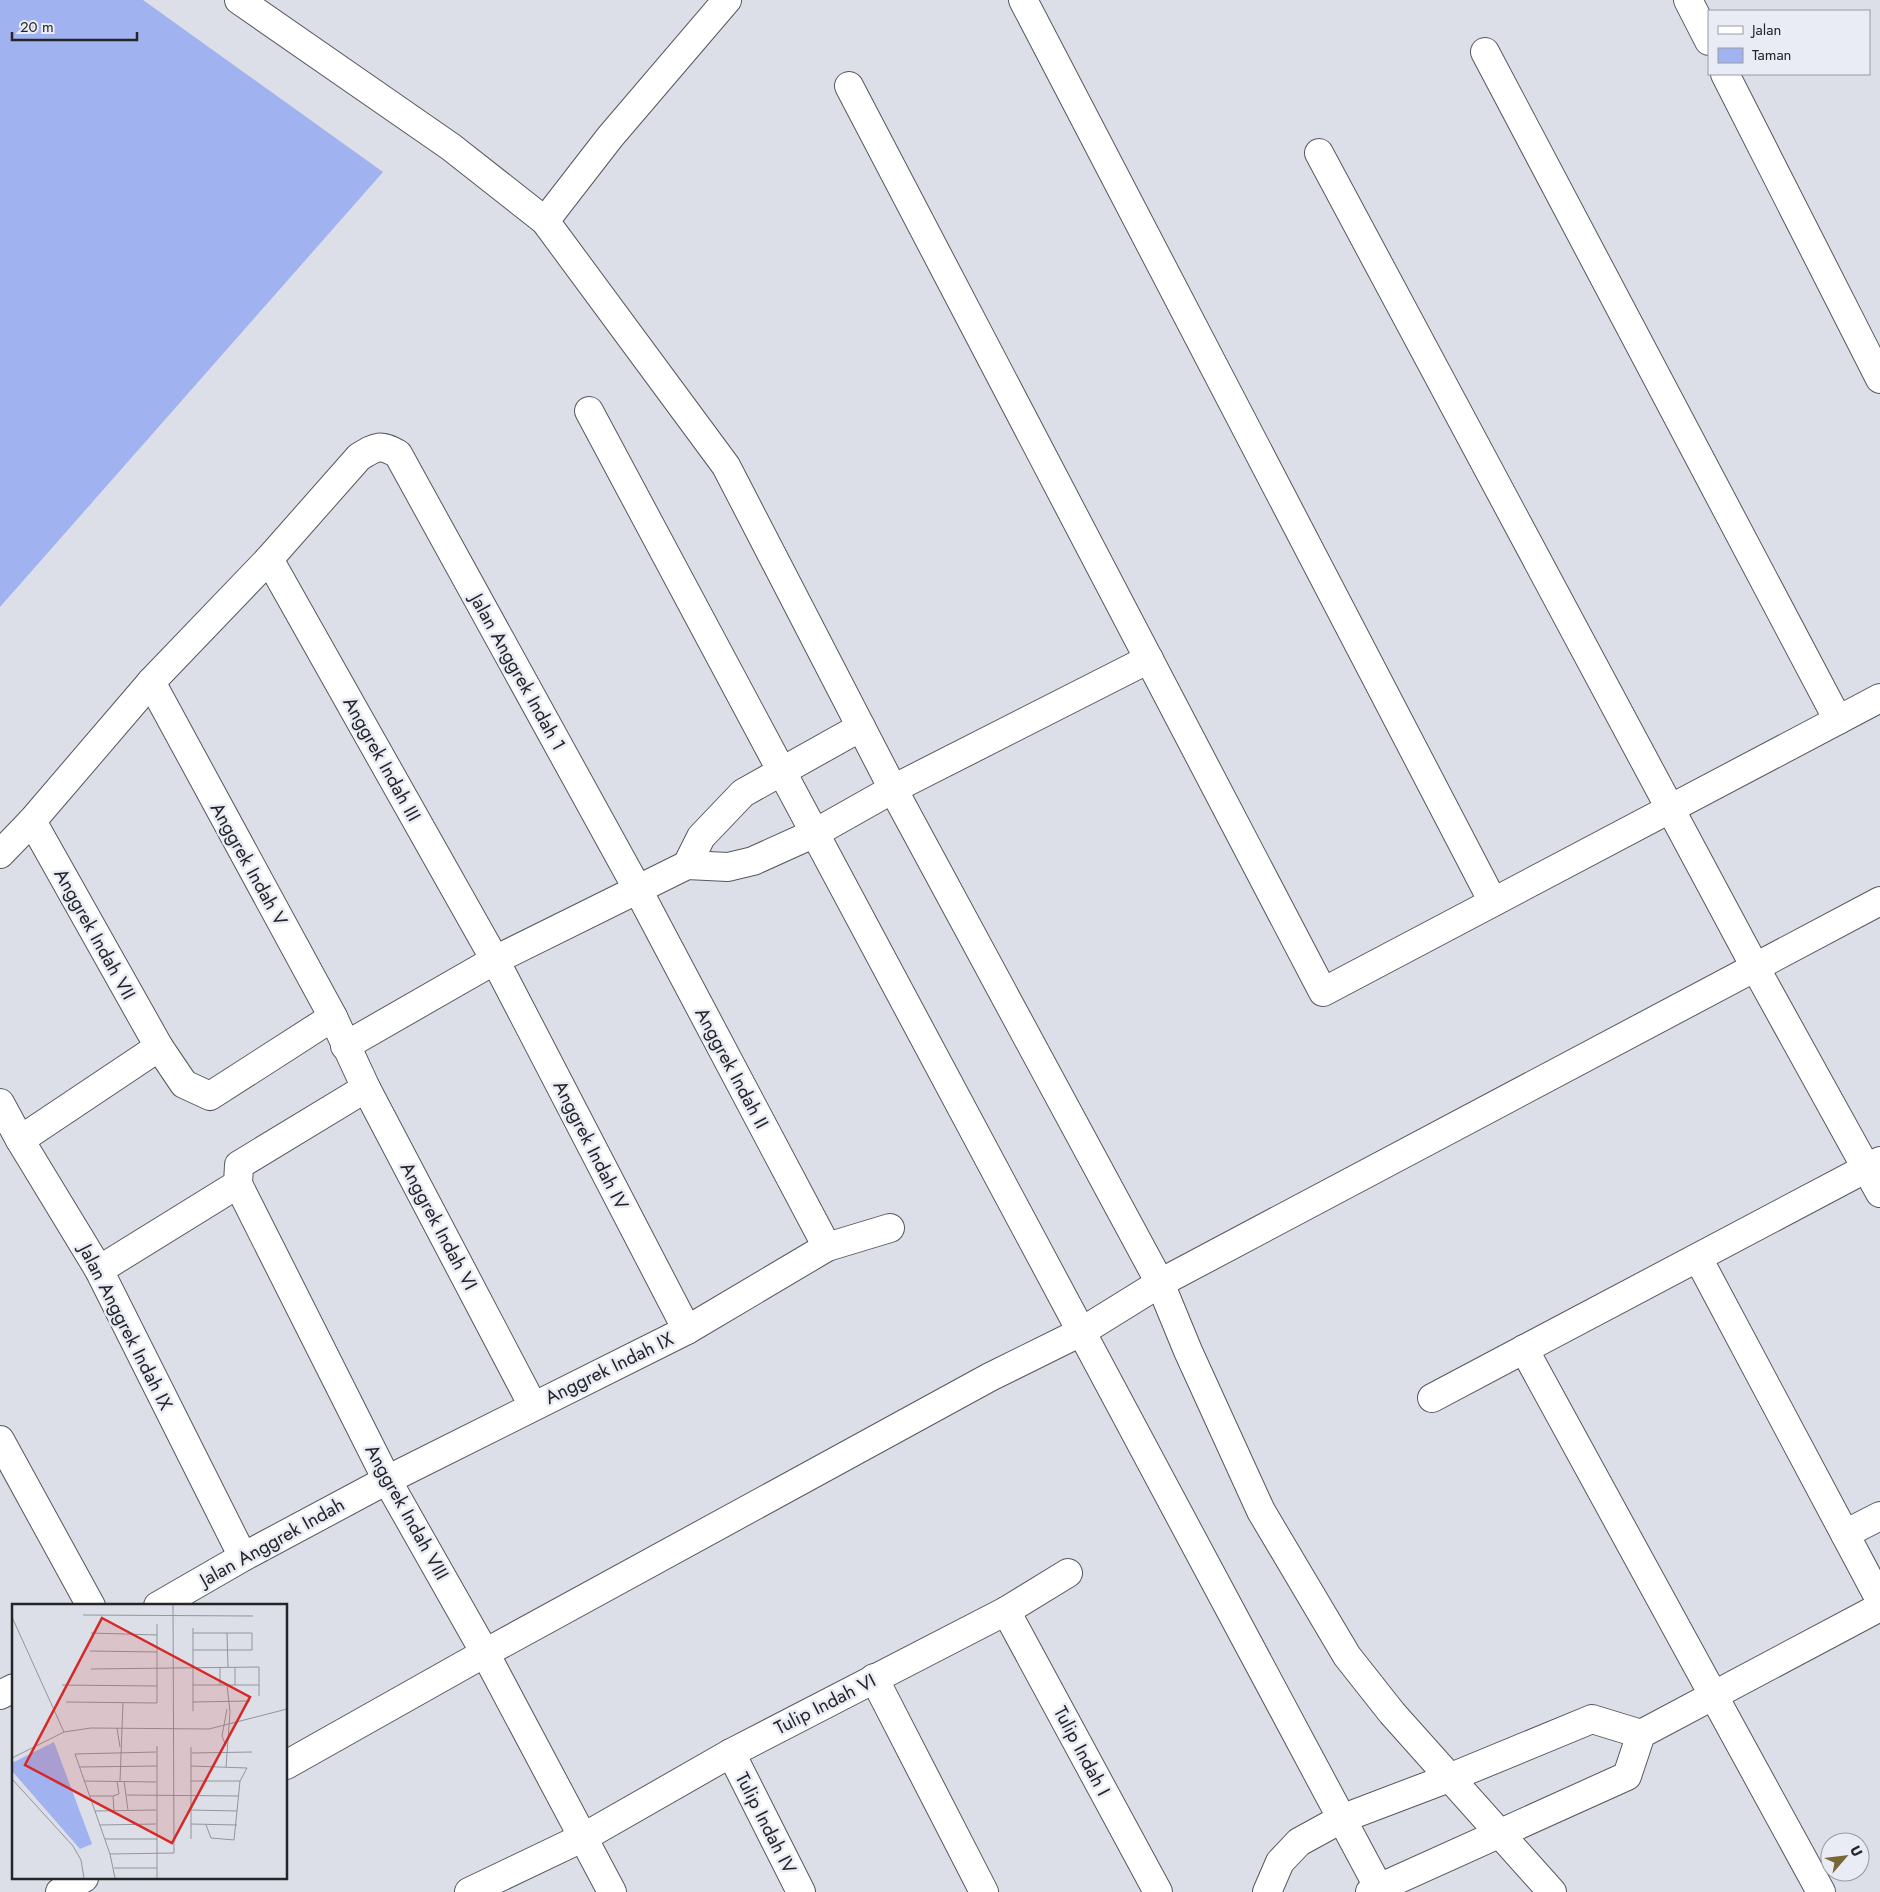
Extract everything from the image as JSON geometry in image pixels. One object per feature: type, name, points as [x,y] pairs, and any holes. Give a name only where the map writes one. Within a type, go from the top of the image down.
[{"type":"street","points":[[239,0],[451,147],[545,221],[726,466],[893,789],[1160,1283],[1188,1351],[1261,1511],[1347,1656],[1392,1713],[1552,1892]]},
{"type":"street","points":[[545,221],[610,137],[727,0]]},
{"type":"street","points":[[1023,0],[1493,902]]},
{"type":"street","points":[[1688,0],[1708,39]]},
{"type":"street","points":[[1485,52],[1838,720]]},
{"type":"street","points":[[1726,75],[1880,379]]},
{"type":"street","points":[[849,86],[1323,992],[1880,698]]},
{"type":"street","points":[[1319,153],[1755,967],[1873,1164],[1880,1193]]},
{"type":"street","points":[[589,411],[1341,1819],[1376,1890],[1627,1776],[1641,1734],[1880,1607]]},
{"type":"street","name":"Jalan Anggrek Indah 1","points":[[269,559],[359,457],[376,447],[388,448],[398,454],[638,890]]},
{"type":"street","points":[[0,854],[32,821],[151,682],[269,559]]},
{"type":"street","name":"Anggrek Indah III","points":[[269,559],[495,960]]},
{"type":"street","points":[[345,1046],[495,960],[686,866],[728,868],[753,861],[815,833],[893,789],[1149,658]]},
{"type":"street","name":"Anggrek Indah V","points":[[151,682],[333,1017],[345,1046]]},
{"type":"street","points":[[686,866],[701,837],[743,793],[861,728]]},
{"type":"street","name":"Anggrek Indah VII","points":[[32,821],[159,1047],[184,1084],[210,1096],[333,1017]]},
{"type":"street","name":"Anggrek Indah II","points":[[638,890],[827,1247]]},
{"type":"street","points":[[288,1764],[485,1653],[990,1377],[1081,1332],[1160,1283],[1880,901]]},
{"type":"street","name":"Anggrek Indah IV","points":[[495,960],[687,1330]]},
{"type":"street","name":"Anggrek Indah VI","points":[[345,1046],[533,1406]]},
{"type":"street","points":[[20,1140],[159,1047]]},
{"type":"street","points":[[99,1270],[238,1184],[239,1165],[366,1088]]},
{"type":"street","name":"Jalan Anggrek Indah IX","points":[[0,1103],[20,1140],[99,1270],[243,1557]]},
{"type":"street","points":[[1432,1398],[1873,1164]]},
{"type":"street","name":"Anggrek Indah VIII","points":[[238,1184],[387,1480],[485,1653],[612,1892]]},
{"type":"street","name":"Anggrek Indah IX","points":[[387,1480],[687,1330],[827,1247],[890,1228]]},
{"type":"street","points":[[1698,1258],[1880,1600]]},
{"type":"street","points":[[1524,1349],[1821,1892]]},
{"type":"street","points":[[0,1440],[91,1604]]},
{"type":"street","name":"Jalan Anggrek Indah","points":[[161,1604],[243,1557],[387,1480]]},
{"type":"street","points":[[1845,1534],[1880,1516]]},
{"type":"street","name":"Tulip Indah VI","points":[[469,1892],[584,1837],[730,1753],[1006,1611],[1068,1573]]},
{"type":"street","name":"Tulip Indah I","points":[[1006,1611],[1158,1892]]},
{"type":"street","points":[[874,1678],[984,1892]]},
{"type":"street","points":[[0,1696],[12,1689]]},
{"type":"street","points":[[1267,1892],[1280,1862],[1299,1842],[1341,1819],[1449,1778],[1592,1719],[1641,1734]]},
{"type":"street","name":"Tulip Indah IV","points":[[730,1753],[801,1892]]},
{"type":"street","points":[[60,1892],[81,1880]]},
{"type":"green space","points":[[0,0],[143,0],[383,172],[0,607]]}]
